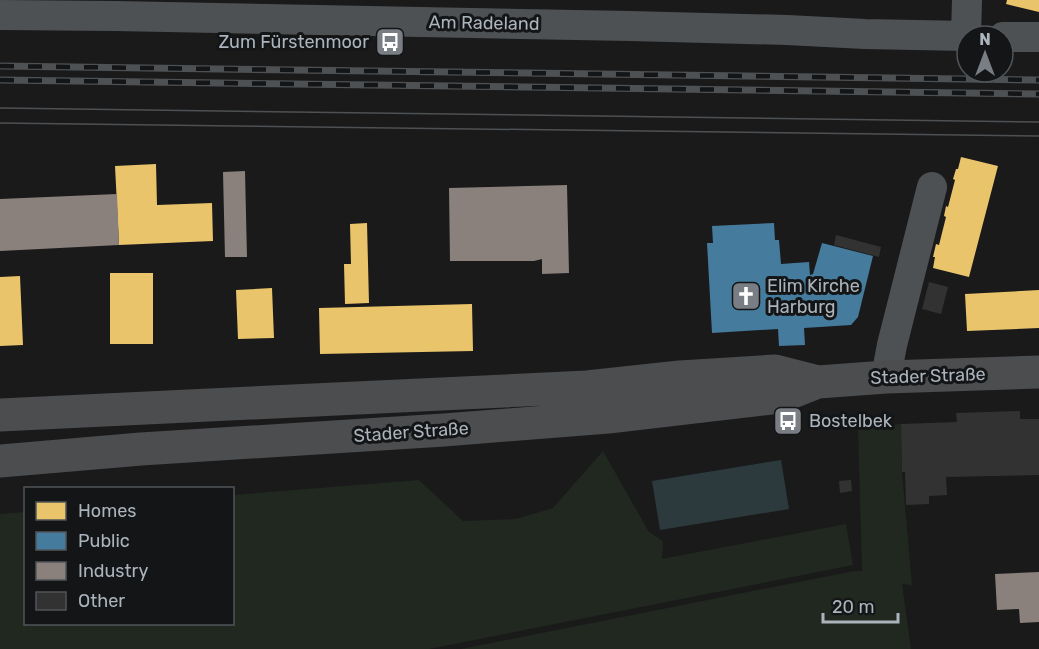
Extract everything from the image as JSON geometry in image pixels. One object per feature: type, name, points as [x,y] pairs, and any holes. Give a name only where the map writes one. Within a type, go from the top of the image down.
[{"type":"main road","name":"Stader Straße","points":[[0,414],[586,387],[680,377],[775,371],[818,382]]},
{"type":"main road","name":"Stader Straße","points":[[0,461],[608,417],[780,397],[818,382],[886,377],[1039,372]]},
{"type":"street","points":[[966,24],[967,0]]},
{"type":"street","name":"Am Radeland","points":[[0,15],[114,8],[631,13],[787,30],[955,36]]},
{"type":"street","points":[[1015,37],[1039,38]]},
{"type":"street","points":[[886,377],[932,187]]},
{"type":"shaded area","points":[[901,424],[902,472],[912,585],[902,584],[911,649],[461,649],[862,571],[858,426]]},
{"type":"shaded area","points":[[603,451],[649,532],[663,541],[662,559],[846,524],[853,565],[429,649],[0,649],[0,514],[24,512],[24,625],[234,625],[234,495],[419,480],[463,521],[516,519],[553,508]]},
{"type":"shaded area","points":[[781,460],[789,509],[660,530],[652,481]]},
{"type":"building: Homes","points":[[1007,0],[1039,0],[1039,12],[1006,4]]},
{"type":"building: Homes","points":[[961,157],[998,166],[969,277],[933,268],[936,244],[939,245],[946,217],[944,216],[946,206],[948,207],[955,180],[953,179]]},
{"type":"building: Homes","points":[[156,164],[157,205],[212,203],[213,241],[119,245],[115,166]]},
{"type":"building: Homes","points":[[367,223],[369,303],[345,304],[344,264],[351,264],[350,224]]},
{"type":"building: Homes","points":[[110,273],[153,273],[153,344],[110,344]]},
{"type":"building: Homes","points":[[20,276],[23,345],[0,346],[0,277]]},
{"type":"building: Homes","points":[[272,288],[274,338],[238,339],[236,290]]},
{"type":"building: Homes","points":[[1039,290],[1039,328],[967,331],[965,294]]},
{"type":"building: Homes","points":[[472,304],[473,351],[320,354],[319,308]]},
{"type":"building: Public","points":[[774,223],[775,240],[779,240],[781,264],[809,262],[810,275],[813,274],[822,243],[873,256],[858,317],[851,325],[804,328],[805,345],[779,346],[778,329],[712,333],[707,243],[713,243],[712,226]]},
{"type":"building: Industry","points":[[245,171],[247,257],[225,257],[223,172]]},
{"type":"building: Industry","points":[[567,185],[569,273],[542,274],[542,259],[534,261],[450,261],[449,188]]},
{"type":"building: Industry","points":[[117,194],[119,245],[0,251],[0,199]]},
{"type":"building: Industry","points":[[1039,572],[1039,622],[1020,623],[1019,609],[997,610],[995,574]]},
{"type":"building: Other","points":[[836,235],[881,247],[879,257],[834,245]]},
{"type":"building: Other","points":[[929,282],[948,287],[941,314],[922,309]]},
{"type":"building: Other","points":[[1020,411],[1020,419],[1039,419],[1039,475],[946,477],[947,495],[929,496],[929,504],[906,505],[905,472],[902,472],[901,424],[957,422],[956,413]]},
{"type":"building: Other","points":[[851,480],[852,491],[840,493],[839,481]]},
{"type":"tram line","points":[[0,108],[1039,122]]},
{"type":"tram line","points":[[0,123],[1039,136]]},
{"type":"railway","points":[[0,66],[1039,80]]},
{"type":"railway","points":[[0,80],[1039,94]]},
{"type":"place","name":"Zum Fürstenmoor","points":[[390,42]]},
{"type":"place","name":"Elim Kirche Harburg","points":[[746,296]]},
{"type":"place","name":"Bostelbek","points":[[788,421]]}]
